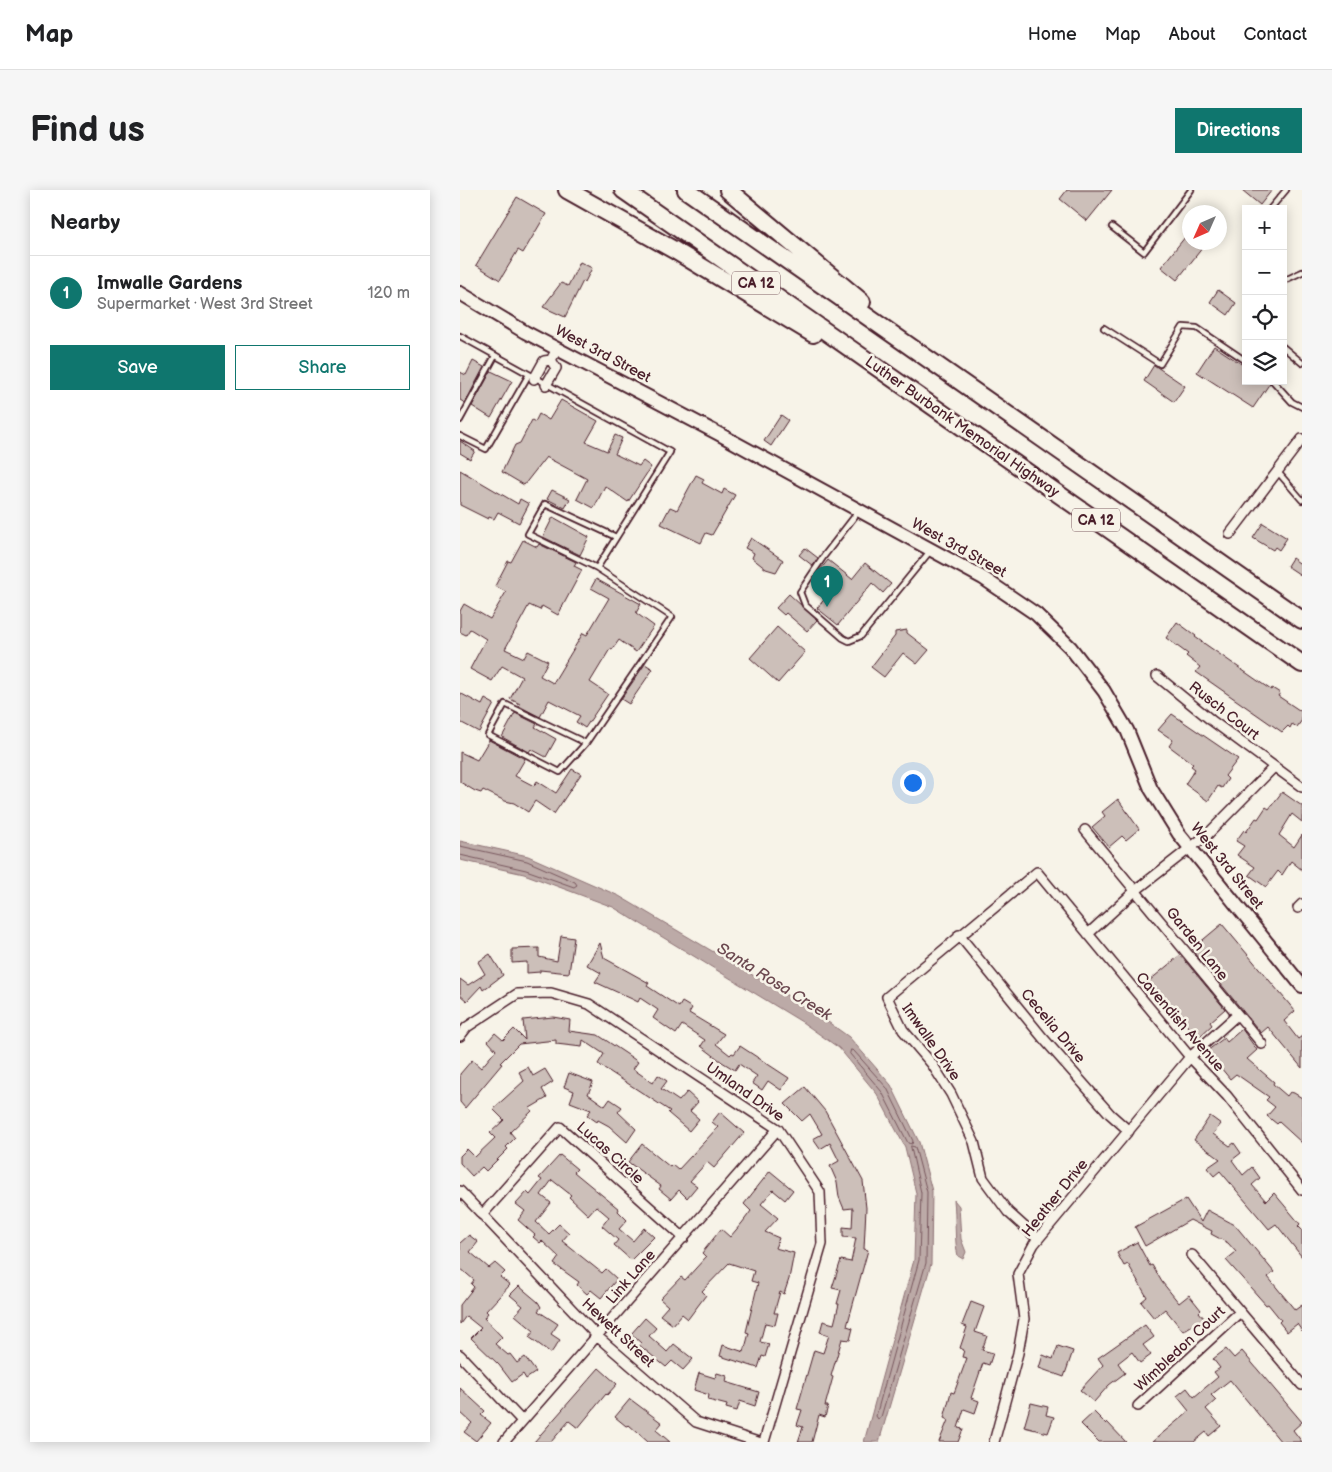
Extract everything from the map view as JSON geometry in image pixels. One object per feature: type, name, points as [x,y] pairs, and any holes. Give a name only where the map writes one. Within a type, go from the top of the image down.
[{"type":"highway","points":[[567,190],[694,262],[788,320],[889,376]]},
{"type":"highway","name":"Luther Burbank Memorial Highway","points":[[623,190],[1302,664]]},
{"type":"highway","name":"CA 12","points":[[686,190],[1302,620]]},
{"type":"highway","points":[[728,190],[856,297],[914,349]]},
{"type":"main road","name":"West 3rd Street","points":[[460,292],[554,354],[931,550],[996,586],[1022,603],[1048,624],[1082,661],[1112,704],[1158,801],[1190,848],[1302,986]]},
{"type":"street","points":[[531,377],[544,361],[554,354],[556,368],[546,385]]},
{"type":"street","points":[[1230,534],[1301,444]]},
{"type":"street","name":"Rusch Court","points":[[1157,676],[1302,787]]},
{"type":"street","points":[[1088,934],[1135,891],[1208,834],[1274,767]]},
{"type":"street","name":"Garden Lane","points":[[1085,830],[1262,1044]]},
{"type":"street","name":"Cavendish Avenue","points":[[1037,872],[1190,1057],[1233,1104],[1302,1190]]},
{"type":"street","name":"Imwalle Drive","points":[[1037,872],[887,996],[904,1030],[932,1064],[951,1094],[974,1142],[983,1178],[1008,1212],[1038,1239]]},
{"type":"street","name":"Cecelia Drive","points":[[959,935],[1043,1038],[1110,1114],[1129,1131]]},
{"type":"street","name":"Umland Drive","points":[[460,1036],[467,1027],[517,994],[551,993],[589,1004],[778,1129],[820,1192],[822,1244],[764,1442]]},
{"type":"street","points":[[1190,1057],[1237,1015]]},
{"type":"street","name":"Heather Drive","points":[[994,1442],[1018,1353],[1024,1319],[1018,1274],[1038,1239],[1190,1057]]},
{"type":"street","name":"Lucas Circle","points":[[482,1215],[560,1127],[684,1238]]},
{"type":"street","name":"Link Lane","points":[[504,1442],[598,1337],[778,1129]]},
{"type":"street","name":"Hewett Street","points":[[460,1191],[598,1337],[696,1422],[758,1442]]},
{"type":"street","points":[[1192,1255],[1302,1385]]},
{"type":"street","name":"Wimbledon Court","points":[[1138,1406],[1240,1312]]},
{"type":"street","points":[[460,1355],[522,1421]]},
{"type":"lane","points":[[1112,227],[1144,252],[1191,190]]},
{"type":"lane","points":[[1273,205],[1286,190]]},
{"type":"lane","points":[[1287,279],[1302,272]]},
{"type":"lane","points":[[1104,328],[1160,364],[1183,327],[1197,328],[1242,358]]},
{"type":"lane","points":[[460,336],[531,377],[670,452],[597,568]]},
{"type":"lane","points":[[1287,350],[1302,363]]},
{"type":"lane","points":[[460,420],[495,356]]},
{"type":"lane","points":[[460,436],[486,449],[531,377]]},
{"type":"lane","points":[[1277,385],[1292,402],[1302,407]]},
{"type":"lane","points":[[1278,471],[1302,500]]},
{"type":"lane","points":[[586,743],[506,704],[488,734],[560,772],[586,743],[672,617],[597,568],[528,534],[545,504],[616,537]]},
{"type":"lane","points":[[859,511],[824,556],[800,592],[805,605],[843,638],[849,641],[861,636],[931,550]]},
{"type":"water","points":[[460,841],[528,856],[619,896],[810,1009],[849,1037],[891,1085],[919,1142],[932,1191],[931,1264],[879,1442],[864,1442],[914,1260],[916,1193],[905,1147],[877,1094],[839,1048],[802,1022],[613,907],[524,874],[460,860]]},
{"type":"water","points":[[954,1200],[959,1206],[961,1239],[966,1252],[963,1259],[958,1256],[957,1250]]},
{"type":"building","points":[[1067,190],[1112,190],[1087,221],[1060,199]]},
{"type":"building","points":[[1242,190],[1272,190],[1260,205]]},
{"type":"building","points":[[517,197],[546,214],[523,253],[518,250],[500,280],[476,265]]},
{"type":"building","points":[[1182,241],[1182,250],[1201,250],[1177,280],[1161,267]]},
{"type":"building","points":[[580,262],[592,268],[585,282],[583,281],[565,317],[543,307],[561,283],[568,286]]},
{"type":"building","points":[[1218,290],[1236,303],[1228,315],[1210,302]]},
{"type":"building","points":[[1214,346],[1242,364],[1242,385],[1269,385],[1253,408],[1197,372]]},
{"type":"building","points":[[473,361],[484,367],[465,403],[460,400],[460,372],[466,375]]},
{"type":"building","points":[[1154,365],[1185,386],[1174,402],[1144,381]]},
{"type":"building","points":[[491,371],[512,381],[491,418],[472,406]]},
{"type":"building","points":[[561,400],[598,421],[586,442],[607,451],[615,435],[622,438],[615,454],[639,466],[643,461],[651,467],[628,502],[605,486],[594,508],[577,499],[587,479],[546,457],[524,485],[502,472],[515,445],[520,443],[532,420],[535,422],[539,414],[549,420]]},
{"type":"building","points":[[781,415],[788,420],[771,446],[764,441]]},
{"type":"building","points":[[460,441],[475,451],[470,459],[460,453]]},
{"type":"building","points":[[460,470],[518,504],[520,499],[529,504],[519,523],[498,512],[494,519],[489,517],[488,519],[460,505]]},
{"type":"building","points":[[696,475],[704,479],[702,483],[722,494],[724,489],[735,495],[712,535],[706,533],[701,543],[661,524],[670,507],[677,510]]},
{"type":"building","points":[[552,490],[570,499],[565,508],[547,499]]},
{"type":"building","points":[[553,517],[589,537],[580,555],[543,537]]},
{"type":"building","points":[[1263,523],[1287,538],[1279,550],[1275,547],[1273,550],[1253,538]]},
{"type":"building","points":[[751,538],[783,560],[776,572],[766,569],[752,558],[754,553],[745,548]]},
{"type":"building","points":[[523,540],[537,547],[539,544],[576,562],[574,566],[582,570],[558,615],[542,606],[540,610],[529,605],[505,649],[524,658],[528,651],[548,661],[540,676],[553,683],[583,633],[587,635],[609,598],[591,588],[596,579],[641,604],[636,613],[654,626],[636,652],[619,640],[612,650],[610,649],[590,682],[608,694],[585,728],[576,722],[580,716],[549,700],[540,717],[519,706],[520,704],[510,699],[522,677],[502,666],[492,681],[470,669],[486,639],[470,629],[466,635],[460,632],[460,611],[464,604],[490,619],[506,592],[495,586],[508,561],[511,562]]},
{"type":"building","points":[[805,548],[818,558],[813,566],[799,555]]},
{"type":"building","points":[[1292,558],[1302,565],[1302,576],[1287,566]]},
{"type":"building","points":[[828,560],[852,579],[865,563],[891,584],[883,593],[872,583],[838,625],[817,608],[834,588],[817,574]]},
{"type":"building","points":[[789,594],[817,620],[807,631],[786,613],[784,615],[776,608]]},
{"type":"building","points":[[1177,622],[1195,637],[1271,690],[1272,688],[1280,693],[1278,696],[1302,712],[1302,720],[1297,727],[1292,724],[1290,728],[1288,726],[1282,732],[1196,672],[1200,667],[1186,656],[1188,654],[1166,638]]},
{"type":"building","points":[[777,627],[805,652],[778,683],[750,658]]},
{"type":"building","points":[[907,630],[907,633],[929,650],[917,664],[903,653],[884,677],[871,667],[895,636],[895,632]]},
{"type":"building","points":[[645,664],[653,669],[629,704],[621,699]]},
{"type":"building","points":[[460,693],[482,705],[485,699],[494,704],[479,732],[460,722]]},
{"type":"building","points":[[515,713],[537,724],[535,727],[556,739],[546,757],[531,749],[529,752],[502,737]]},
{"type":"building","points":[[1172,714],[1238,759],[1225,776],[1228,779],[1222,788],[1218,786],[1208,801],[1185,784],[1195,769],[1191,766],[1193,764],[1169,746],[1173,740],[1158,730]]},
{"type":"building","points":[[489,740],[525,759],[515,776],[534,786],[537,781],[556,793],[572,769],[581,774],[554,814],[535,801],[528,812],[514,803],[505,801],[483,790],[481,793],[475,791],[460,782],[460,752],[477,760]]},
{"type":"building","points":[[1282,792],[1302,806],[1302,822],[1292,814],[1279,835],[1294,847],[1302,835],[1302,870],[1291,861],[1282,875],[1278,871],[1266,887],[1249,875],[1255,867],[1237,855],[1244,846],[1236,841],[1244,830],[1246,832],[1256,818],[1258,819],[1266,807],[1269,809]]},
{"type":"building","points":[[1118,799],[1139,829],[1126,840],[1122,836],[1109,847],[1092,827],[1105,816],[1102,812]]},
{"type":"building","points":[[1222,924],[1295,1011],[1284,1021],[1298,1039],[1302,1036],[1302,1068],[1268,1027],[1261,1033],[1192,949]]},
{"type":"building","points":[[561,936],[574,938],[569,973],[540,970],[540,972],[527,973],[527,962],[512,963],[512,949],[539,948],[539,957],[557,961]]},
{"type":"building","points":[[600,943],[604,958],[649,983],[647,986],[679,1007],[682,1002],[692,1008],[689,1013],[724,1034],[716,1044],[730,1055],[734,1054],[740,1046],[789,1078],[781,1090],[768,1081],[762,1090],[752,1083],[757,1076],[739,1064],[735,1070],[722,1062],[701,1046],[705,1040],[682,1025],[676,1034],[653,1018],[658,1010],[640,998],[638,1002],[595,982],[601,973],[587,965]]},
{"type":"building","points":[[490,954],[503,975],[483,990],[481,986],[467,1001],[460,995],[460,979],[468,985],[485,974],[478,962]]},
{"type":"building","points":[[1179,956],[1182,957],[1225,1009],[1210,1022],[1212,1025],[1200,1036],[1185,1024],[1149,981]]},
{"type":"building","points":[[553,1017],[570,1020],[569,1031],[598,1035],[638,1062],[633,1069],[653,1083],[658,1075],[667,1081],[661,1089],[679,1101],[687,1092],[698,1102],[690,1111],[699,1119],[689,1131],[668,1113],[670,1111],[598,1064],[604,1054],[583,1040],[582,1047],[556,1044],[556,1040],[519,1044],[500,1063],[502,1064],[465,1108],[460,1102],[460,1074],[472,1060],[481,1068],[496,1050],[488,1041],[495,1033],[503,1040],[514,1029],[525,1040],[523,1020]]},
{"type":"building","points":[[1242,1029],[1257,1050],[1247,1059],[1287,1096],[1290,1092],[1302,1098],[1302,1143],[1279,1122],[1277,1124],[1267,1116],[1275,1107],[1266,1100],[1269,1097],[1236,1074],[1230,1079],[1207,1051],[1224,1038],[1227,1042]]},
{"type":"building","points":[[528,1067],[533,1076],[545,1069],[553,1082],[542,1089],[547,1098],[530,1108],[532,1111],[510,1132],[515,1138],[506,1147],[508,1149],[486,1171],[482,1167],[472,1176],[460,1163],[460,1156],[467,1149],[475,1157],[495,1138],[490,1133],[504,1120],[493,1109],[524,1081],[519,1072]]},
{"type":"building","points":[[569,1073],[593,1082],[588,1094],[605,1106],[610,1099],[622,1107],[618,1112],[636,1129],[627,1142],[609,1126],[598,1120],[597,1122],[587,1115],[591,1110],[570,1102],[574,1091],[564,1087]]},
{"type":"building","points":[[805,1087],[825,1111],[863,1181],[866,1208],[864,1249],[868,1250],[847,1326],[853,1328],[850,1340],[842,1339],[831,1376],[833,1377],[825,1406],[828,1406],[825,1417],[819,1415],[812,1442],[798,1442],[803,1427],[797,1425],[802,1410],[797,1409],[814,1350],[823,1353],[829,1335],[820,1332],[823,1321],[834,1324],[841,1290],[832,1288],[841,1260],[851,1262],[856,1238],[843,1237],[843,1227],[852,1228],[853,1208],[844,1209],[839,1197],[837,1182],[830,1166],[839,1161],[830,1143],[820,1149],[813,1139],[822,1134],[810,1114],[802,1121],[785,1104]]},
{"type":"building","points":[[720,1112],[744,1133],[714,1168],[707,1162],[690,1181],[697,1186],[687,1198],[679,1190],[671,1199],[659,1189],[661,1186],[628,1162],[642,1144],[670,1167],[672,1165],[678,1170],[718,1127],[712,1122]]},
{"type":"building","points":[[1210,1116],[1221,1124],[1213,1134],[1230,1146],[1234,1143],[1241,1153],[1232,1160],[1243,1175],[1252,1167],[1260,1178],[1252,1185],[1266,1201],[1274,1193],[1300,1224],[1298,1226],[1302,1230],[1302,1257],[1276,1224],[1269,1229],[1220,1171],[1214,1176],[1207,1168],[1220,1159],[1194,1140]]},
{"type":"building","points":[[560,1155],[577,1169],[574,1172],[619,1209],[618,1211],[627,1220],[619,1229],[633,1241],[644,1228],[654,1237],[631,1260],[614,1245],[618,1240],[602,1226],[609,1217],[596,1206],[588,1215],[569,1197],[571,1195],[552,1180],[541,1195],[551,1203],[536,1222],[549,1234],[559,1224],[569,1233],[562,1241],[602,1273],[606,1269],[617,1279],[601,1298],[591,1290],[587,1294],[577,1285],[579,1282],[554,1264],[559,1257],[542,1241],[540,1243],[533,1237],[535,1235],[518,1220],[525,1211],[516,1204],[527,1192],[530,1195],[542,1180],[539,1178]]},
{"type":"building","points":[[770,1171],[793,1190],[785,1200],[773,1190],[761,1204],[778,1218],[765,1232],[779,1238],[775,1248],[794,1253],[784,1294],[780,1292],[774,1313],[778,1313],[775,1325],[765,1323],[760,1342],[769,1344],[765,1357],[762,1356],[758,1368],[720,1356],[723,1345],[744,1352],[749,1333],[746,1332],[758,1283],[751,1281],[754,1271],[729,1263],[702,1291],[706,1295],[688,1319],[682,1314],[673,1325],[660,1315],[668,1306],[660,1299],[681,1277],[685,1280],[706,1257],[702,1253],[721,1229],[730,1237],[751,1211],[744,1204]]},
{"type":"building","points":[[1186,1199],[1201,1222],[1207,1210],[1235,1225],[1274,1272],[1268,1277],[1295,1310],[1302,1305],[1302,1331],[1297,1324],[1287,1332],[1279,1322],[1281,1320],[1268,1304],[1266,1305],[1226,1260],[1236,1252],[1228,1243],[1211,1234],[1212,1231],[1190,1220],[1145,1246],[1135,1227]]},
{"type":"building","points":[[469,1235],[478,1242],[470,1252],[489,1268],[495,1263],[505,1272],[500,1277],[510,1285],[486,1311],[488,1313],[484,1318],[502,1337],[495,1344],[508,1355],[510,1354],[517,1363],[525,1357],[536,1372],[526,1379],[523,1374],[512,1382],[499,1365],[471,1338],[481,1328],[466,1316],[460,1324],[460,1305],[474,1287],[471,1284],[474,1280],[460,1268],[460,1243]]},
{"type":"building","points":[[1137,1242],[1150,1266],[1152,1265],[1162,1282],[1179,1303],[1189,1295],[1201,1310],[1199,1312],[1204,1318],[1183,1331],[1165,1309],[1154,1318],[1141,1302],[1147,1297],[1128,1264],[1124,1266],[1117,1253]]},
{"type":"building","points":[[519,1286],[538,1302],[541,1307],[538,1311],[558,1324],[551,1334],[560,1340],[551,1353],[529,1337],[534,1331],[515,1315],[523,1306],[510,1295]]},
{"type":"building","points":[[971,1302],[984,1307],[975,1332],[987,1336],[982,1350],[993,1353],[989,1365],[983,1363],[971,1398],[979,1401],[975,1413],[964,1409],[958,1428],[963,1429],[958,1442],[939,1442],[948,1420],[944,1418],[951,1392],[954,1393],[967,1358],[962,1357],[964,1350],[960,1348],[967,1327],[962,1325]]},
{"type":"building","points":[[645,1318],[656,1328],[649,1336],[667,1352],[674,1344],[693,1359],[683,1370],[672,1361],[666,1367],[639,1345],[641,1343],[631,1334]]},
{"type":"building","points":[[1145,1325],[1154,1337],[1143,1345],[1151,1355],[1140,1363],[1132,1352],[1118,1363],[1125,1373],[1109,1385],[1094,1402],[1080,1390],[1103,1365],[1098,1358]]},
{"type":"building","points":[[1058,1346],[1073,1351],[1064,1377],[1039,1368],[1043,1355],[1053,1359]]},
{"type":"building","points":[[1226,1349],[1234,1358],[1242,1351],[1302,1422],[1293,1430],[1302,1442],[1281,1442],[1230,1380],[1211,1395],[1216,1400],[1206,1409],[1221,1426],[1209,1436],[1206,1432],[1194,1442],[1152,1442],[1189,1411],[1177,1396],[1187,1388],[1194,1397],[1218,1377],[1214,1372],[1220,1368],[1213,1359]]},
{"type":"building","points":[[599,1368],[617,1384],[606,1394],[578,1428],[569,1421],[551,1442],[534,1442]]},
{"type":"building","points":[[699,1373],[715,1378],[717,1373],[727,1376],[726,1382],[759,1392],[755,1406],[740,1401],[737,1411],[726,1408],[727,1405],[708,1400],[709,1395],[694,1390]]},
{"type":"building","points":[[460,1388],[485,1411],[481,1415],[491,1423],[476,1441],[464,1432],[472,1423],[460,1412]]},
{"type":"building","points":[[630,1399],[662,1423],[656,1430],[670,1442],[648,1442],[629,1425],[626,1426],[615,1417]]},
{"type":"building","points":[[1031,1403],[1048,1407],[1046,1415],[1054,1417],[1048,1433],[1024,1427]]},
{"type":"building","points":[[1094,1412],[1106,1424],[1107,1422],[1126,1442],[1099,1442],[1081,1424]]},
{"type":"place","name":"Imwalle Gardens","points":[[827,607]]},
{"type":"water label","name":"Santa Rosa Creek","points":[[774,982]]}]
